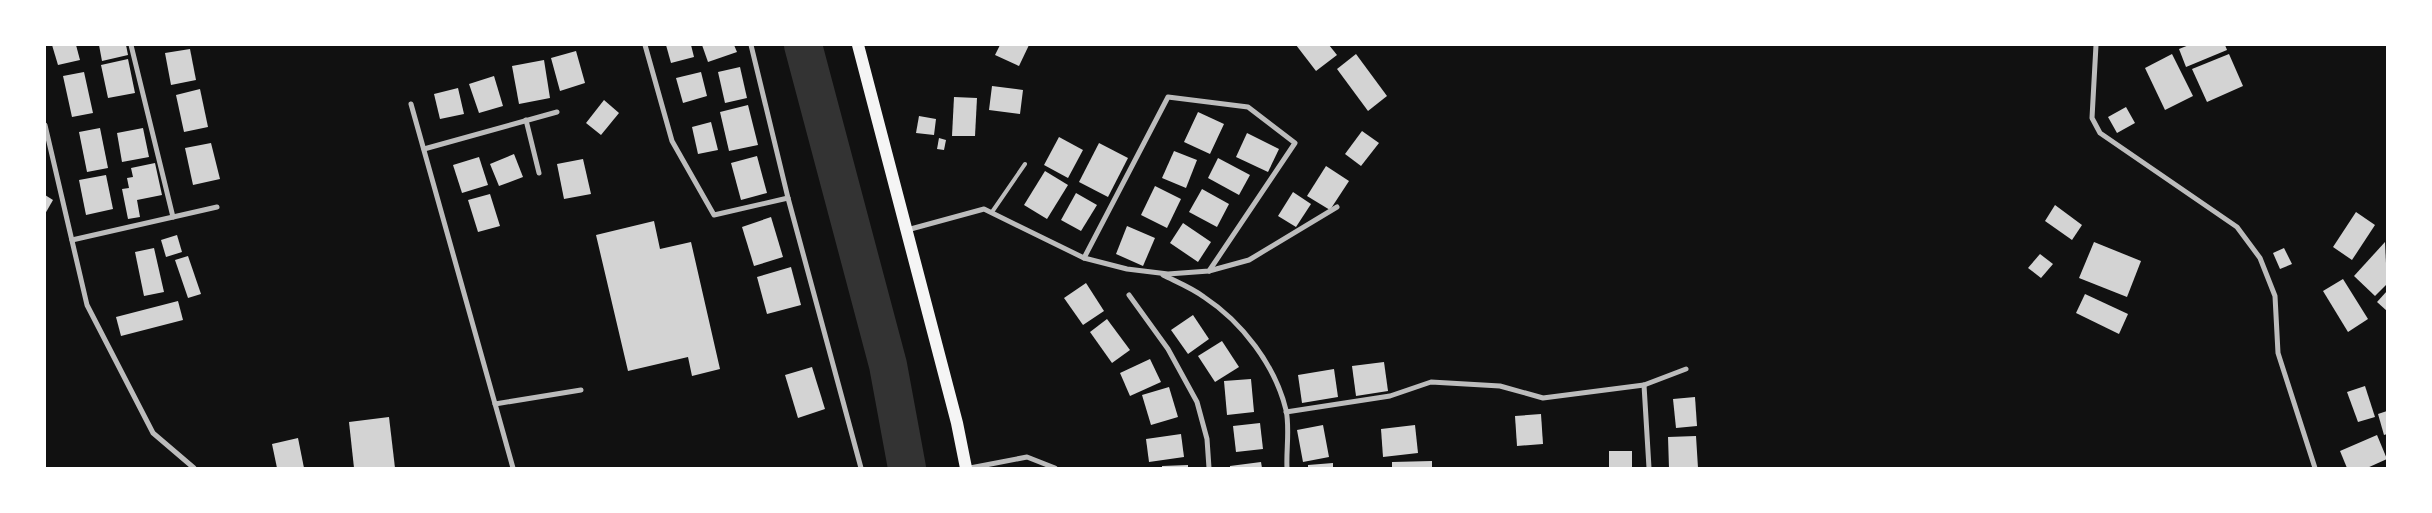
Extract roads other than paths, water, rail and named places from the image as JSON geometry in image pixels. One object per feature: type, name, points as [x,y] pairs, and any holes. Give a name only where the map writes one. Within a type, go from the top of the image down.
[{"type":"main road","points":[[858,45],[958,423],[966,468]]},
{"type":"street","points":[[131,45],[173,217]]},
{"type":"street","points":[[645,45],[672,141],[714,215],[788,198]]},
{"type":"street","points":[[751,45],[788,198],[861,468]]},
{"type":"street","points":[[2096,45],[2092,118],[2100,133],[2237,227],[2260,258],[2275,296],[2278,353],[2315,468]]},
{"type":"street","points":[[1084,258],[1168,97],[1248,107],[1295,143],[1209,271]]},
{"type":"street","points":[[411,104],[513,468]]},
{"type":"street","points":[[424,149],[557,112]]},
{"type":"street","points":[[526,120],[539,173]]},
{"type":"street","points":[[45,125],[87,305],[153,433],[194,468]]},
{"type":"street","points":[[45,157],[52,156]]},
{"type":"street","points":[[72,240],[217,207]]},
{"type":"street","points":[[906,230],[984,209],[1084,258],[1127,268],[1168,274],[1209,271],[1249,260],[1337,207]]},
{"type":"street","points":[[1158,273],[1203,296],[1224,312],[1243,331],[1262,357],[1278,387],[1286,412],[1287,468]]},
{"type":"street","points":[[1129,296],[1168,349],[1197,402],[1207,439],[1209,468]]},
{"type":"street","points":[[1286,412],[1390,396],[1431,382],[1500,386],[1543,398],[1644,385],[1686,369]]},
{"type":"street","points":[[1644,385],[1649,468]]},
{"type":"street","points":[[495,404],[581,390]]},
{"type":"street","points":[[970,468],[1027,457],[1055,468]]},
{"type":"lane","points":[[992,212],[1026,164]]},
{"type":"waterway","points":[[803,45],[888,365],[907,468]]}]
